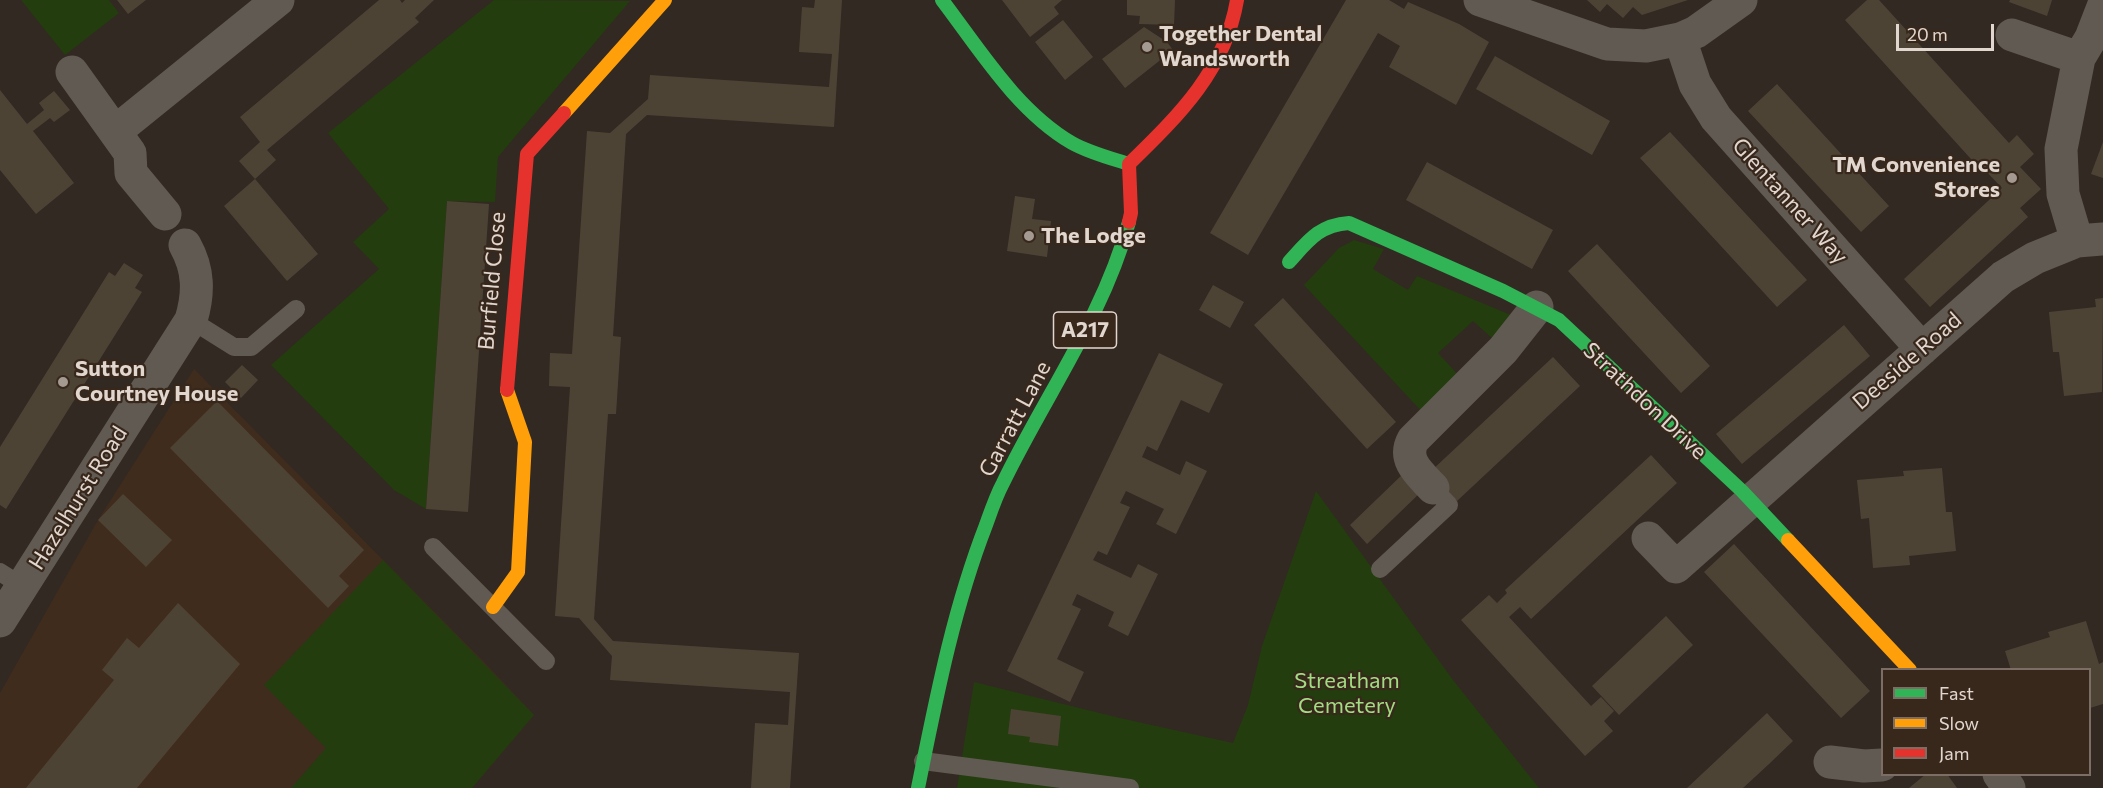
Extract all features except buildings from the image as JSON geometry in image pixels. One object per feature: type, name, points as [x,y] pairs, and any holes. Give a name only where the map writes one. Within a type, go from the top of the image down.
[{"type":"street","points":[[116,131],[278,0]]},
{"type":"street","name":"Burfield Close","points":[[493,607],[518,572],[525,442],[507,393],[527,154],[665,0]]},
{"type":"street","points":[[942,0],[1018,97],[1043,121],[1070,142],[1085,150],[1129,164],[1172,121],[1210,73],[1225,47],[1236,16],[1237,0]]},
{"type":"street","points":[[1480,0],[1607,44],[1646,46],[1680,39],[1696,32],[1741,0]]},
{"type":"street","name":"Deeside Road","points":[[1750,499],[2003,277],[2035,258],[2090,240],[2063,194],[2061,149],[2079,58],[2091,38],[2103,7]]},
{"type":"street","points":[[2012,35],[2079,58]]},
{"type":"street","name":"Glentanner Way","points":[[1680,39],[1695,84],[1716,118],[1922,349]]},
{"type":"street","points":[[72,72],[130,153],[131,173],[165,214]]},
{"type":"street","name":"Garratt Lane","points":[[918,788],[944,657],[975,553],[1002,484],[1077,349],[1122,247],[1131,213],[1129,164]]},
{"type":"street","name":"Strathdon Drive","points":[[1289,262],[1322,227],[1336,222],[1350,223],[1537,307],[1559,320],[1750,499],[1909,668]]},
{"type":"street","name":"Hazelhurst Road","points":[[0,621],[11,579],[191,320],[197,299],[196,276],[193,259],[185,245]]},
{"type":"street","points":[[1433,488],[1410,461],[1408,453],[1413,440],[1503,350],[1537,307]]},
{"type":"street","points":[[1648,538],[1676,567],[1750,499]]},
{"type":"street","points":[[1830,762],[1864,766],[1881,765]]},
{"type":"lane","points":[[191,320],[234,347],[251,347],[296,309]]},
{"type":"lane","points":[[1380,569],[1449,505],[1433,488]]},
{"type":"lane","points":[[433,547],[546,662]]},
{"type":"lane","points":[[923,761],[1130,788]]},
{"type":"shaded area","points":[[194,369],[534,715],[472,788],[0,788],[0,693],[98,520]]},
{"type":"green space","points":[[21,0],[109,0],[119,13],[65,55]]},
{"type":"green space","points":[[494,0],[630,1],[498,157],[495,202],[447,201],[426,509],[394,490],[271,365],[379,269],[353,242],[389,209],[328,133]]},
{"type":"green space","points":[[1354,240],[1384,249],[1373,269],[1408,290],[1417,276],[1511,315],[1493,339],[1473,321],[1438,353],[1462,379],[1425,415],[1304,285],[1339,248]]},
{"type":"green space","name":"Streatham Cemetery","points":[[1316,491],[1453,680],[1539,788],[957,788],[974,682],[1233,743],[1248,705],[1262,646]]},
{"type":"green space","points":[[383,560],[534,715],[472,788],[291,788],[326,748],[264,685]]},
{"type":"traffic: fast","points":[[942,0],[985,59],[1017,97],[1052,130],[1072,143],[1129,164]]},
{"type":"traffic: fast","points":[[918,788],[939,688],[974,557],[1000,488],[1072,356],[1104,291],[1129,222]]},
{"type":"traffic: fast","points":[[1289,262],[1315,235],[1330,227],[1349,223],[1503,291],[1559,320],[1742,491],[1788,540]]},
{"type":"traffic: slow","points":[[564,113],[665,0]]},
{"type":"traffic: slow","points":[[493,607],[518,572],[525,442],[507,390]]},
{"type":"traffic: slow","points":[[1788,540],[1908,668]]},
{"type":"traffic: jam","points":[[1129,222],[1131,213],[1129,164],[1182,110],[1197,91],[1222,49],[1237,0]]},
{"type":"traffic: jam","points":[[507,390],[527,154],[564,113]]},
{"type":"place","name":"Together Dental Wandsworth","points":[[1147,47]]},
{"type":"place","name":"TM Convenience Stores","points":[[2012,178]]},
{"type":"place","name":"The Lodge","points":[[1029,236]]},
{"type":"place","name":"Sutton Courtney House","points":[[63,382]]}]
